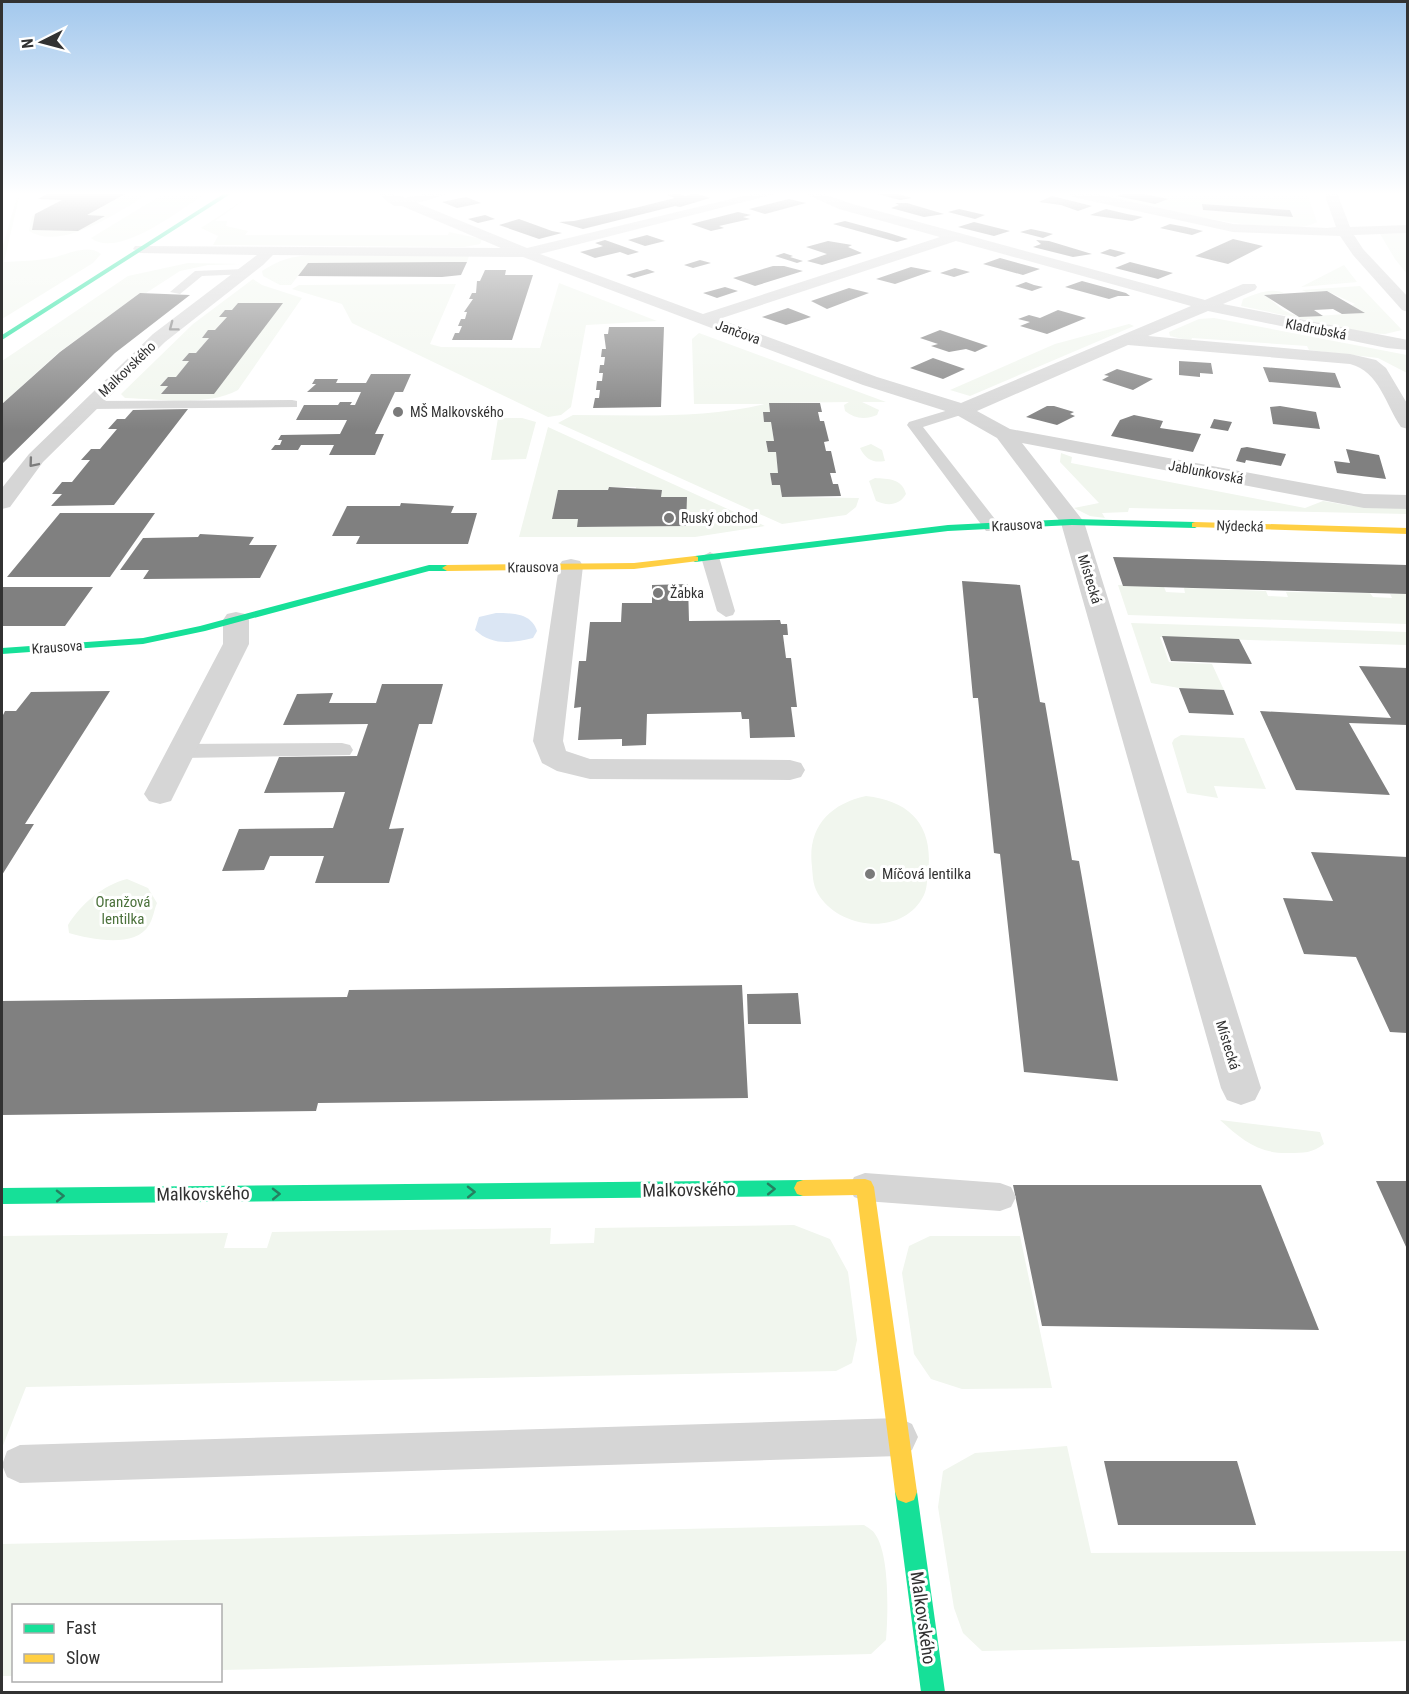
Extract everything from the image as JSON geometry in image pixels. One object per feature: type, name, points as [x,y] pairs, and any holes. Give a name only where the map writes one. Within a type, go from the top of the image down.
[{"type":"street","points":[[2,338],[104,272]]},
{"type":"street","name":"Malkovského","points":[[2,502],[36,458],[159,338],[245,272]]},
{"type":"street","name":"Jančova","points":[[577,272],[870,381],[962,410]]},
{"type":"street","points":[[704,319],[847,272]]},
{"type":"street","name":"Kladrubská","points":[[1083,272],[1205,305],[1376,341],[1407,345]]},
{"type":"street","points":[[1376,272],[1407,307]]},
{"type":"street","points":[[962,410],[1249,286]]},
{"type":"street","points":[[1125,340],[1350,359],[1370,364],[1379,372],[1407,423]]},
{"type":"street","name":"Místecká","points":[[962,410],[1004,434],[1072,522],[1241,1088]]},
{"type":"street","name":"Jablunkovská","points":[[1004,434],[1364,501],[1407,502]]},
{"type":"street","name":"Krausova","points":[[2,651],[143,641],[236,620],[429,568],[634,566],[948,528],[1072,522]]},
{"type":"street","name":"Nýdecká","points":[[1072,522],[1407,531]]},
{"type":"street","points":[[571,566],[548,741],[553,756],[568,764],[590,769],[790,770]]},
{"type":"street","points":[[160,794],[236,644],[236,620]]},
{"type":"street","name":"Malkovského","points":[[2,1196],[865,1186],[933,1692]]},
{"type":"lane","points":[[176,292],[199,273],[243,272]]},
{"type":"lane","points":[[90,405],[292,404]]},
{"type":"lane","points":[[962,410],[914,425],[992,527]]},
{"type":"lane","points":[[710,557],[726,611]]},
{"type":"lane","points":[[182,751],[342,750]]},
{"type":"lane","points":[[865,1186],[1000,1197]]},
{"type":"lane","points":[[20,1464],[899,1437]]},
{"type":"green space","points":[[2,272],[78,272],[2,319]]},
{"type":"green space","points":[[146,272],[178,272],[146,293],[140,293],[58,353],[2,404],[2,361],[128,276]]},
{"type":"green space","points":[[262,272],[301,272],[291,285],[280,285],[263,276]]},
{"type":"green space","points":[[1330,272],[1349,272],[1357,282],[1301,287]]},
{"type":"green space","points":[[253,279],[262,285],[302,298],[238,390],[212,399],[198,400],[125,398],[121,394],[193,324]],"holes":[[[225,310],[232,310],[214,394],[162,394],[168,386],[161,385],[168,377],[176,377],[189,361],[182,361],[189,353],[196,353],[209,338],[202,338],[208,331],[215,330],[227,317]]]},
{"type":"green space","points":[[559,283],[657,321],[586,325],[571,407],[561,415],[548,417],[352,323],[342,304],[292,289],[299,285],[456,284],[430,344],[441,347],[540,348]]},
{"type":"green space","points":[[1360,286],[1402,330],[1385,334],[1368,333],[1241,306],[1243,299],[1253,295],[1279,291],[1284,293],[1265,295],[1283,310],[1299,317],[1363,313],[1352,305],[1355,304],[1327,291],[1306,292],[1302,290]]},
{"type":"green space","points":[[1214,318],[1407,355],[1407,373],[1378,358],[1309,350],[1307,346],[1192,338],[1191,341],[1170,336],[1169,332],[1199,319]]},
{"type":"green space","points":[[1129,324],[1134,326],[970,396],[950,390],[1055,344]]},
{"type":"green space","points":[[699,333],[886,402],[862,402],[879,410],[877,415],[868,418],[856,417],[845,411],[844,405],[849,402],[769,403],[770,412],[763,412],[764,422],[771,422],[774,441],[766,442],[768,452],[776,452],[778,473],[770,473],[772,485],[780,485],[782,497],[859,498],[856,507],[846,515],[782,524],[558,423],[573,415],[694,414],[765,404],[694,404],[692,339]]},
{"type":"green space","points":[[498,418],[522,418],[536,422],[526,459],[491,460]]},
{"type":"green space","points":[[548,427],[765,526],[695,537],[519,537]],"holes":[[[609,487],[636,487],[636,490],[661,497],[686,497],[686,526],[578,527],[578,519],[552,519],[558,490],[608,490]]]},
{"type":"green space","points":[[871,444],[882,450],[885,461],[877,462],[867,458],[860,448]]},
{"type":"green space","points":[[1061,453],[1072,457],[1071,463],[1305,508],[1323,501],[1352,506],[1407,507],[1407,514],[1129,508],[1128,512],[1102,513],[1105,518],[1090,516],[1074,508],[1099,503],[1060,462]]},
{"type":"green space","points":[[875,478],[898,482],[906,494],[900,501],[892,504],[876,501],[869,481]]},
{"type":"green space","points":[[1118,585],[1164,587],[1166,592],[1185,593],[1184,588],[1266,591],[1268,596],[1288,597],[1286,592],[1370,593],[1373,597],[1392,598],[1390,594],[1407,594],[1407,624],[1128,615]]},
{"type":"green space","points":[[1131,623],[1407,632],[1407,645],[1160,637],[1169,662],[1212,664],[1224,690],[1179,688],[1151,683]]},
{"type":"green space","points":[[1181,735],[1244,738],[1266,789],[1214,786],[1218,798],[1187,793],[1172,743]]},
{"type":"green space","name":"Míčová lentilka","points":[[866,796],[882,799],[907,810],[923,829],[929,856],[924,895],[915,908],[903,917],[873,924],[858,922],[843,916],[830,908],[820,897],[814,883],[811,853],[817,830],[823,820],[841,805]]},
{"type":"green space","name":"Oranžová lentilka","points":[[127,879],[148,888],[157,903],[150,923],[142,932],[123,940],[88,938],[69,933],[68,925],[86,903],[109,886]]},
{"type":"green space","points":[[1220,1120],[1320,1132],[1324,1144],[1304,1153],[1269,1151],[1236,1134]]},
{"type":"green space","points":[[794,1225],[830,1239],[848,1272],[857,1340],[852,1363],[836,1371],[26,1387],[2,1448],[2,1236],[228,1233],[224,1248],[267,1248],[272,1232],[551,1228],[550,1244],[594,1243],[595,1228]]},
{"type":"green space","points":[[930,1236],[1020,1236],[1052,1388],[962,1389],[931,1379],[914,1354],[902,1273],[909,1246]]},
{"type":"green space","points":[[1067,1446],[1091,1553],[1407,1551],[1407,1641],[982,1651],[963,1633],[954,1608],[938,1507],[943,1471],[975,1453]]},
{"type":"green space","points":[[864,1525],[872,1530],[880,1543],[886,1570],[886,1640],[871,1654],[222,1670],[222,1604],[12,1604],[12,1676],[2,1676],[2,1544]]},
{"type":"water","points":[[496,613],[526,617],[537,631],[533,638],[517,641],[502,642],[488,639],[475,630],[479,617]]},
{"type":"building","points":[[301,272],[462,272],[461,275],[442,277],[298,276]]},
{"type":"building","points":[[484,272],[533,275],[512,340],[452,340],[455,333],[459,333],[462,326],[458,326],[461,319],[465,319],[467,312],[464,312],[473,299],[469,299],[472,293],[476,293],[477,281],[480,281]]},
{"type":"building","points":[[636,272],[655,272],[634,278],[626,275]]},
{"type":"building","points":[[753,272],[800,272],[755,286],[733,278]]},
{"type":"building","points":[[896,272],[929,272],[895,284],[876,279]]},
{"type":"building","points":[[943,272],[970,272],[954,277],[940,273]]},
{"type":"building","points":[[1012,272],[1031,272],[1023,275]]},
{"type":"building","points":[[1131,272],[1173,273],[1158,279]]},
{"type":"building","points":[[1082,281],[1130,296],[1109,299],[1065,287]]},
{"type":"building","points":[[1026,282],[1043,287],[1032,291],[1015,286]]},
{"type":"building","points":[[725,287],[738,291],[717,298],[703,293]]},
{"type":"building","points":[[849,288],[869,293],[827,309],[811,301]]},
{"type":"building","points":[[1327,291],[1365,313],[1342,314],[1333,309],[1314,310],[1323,316],[1299,317],[1264,295]]},
{"type":"building","points":[[140,293],[190,295],[115,353],[2,464],[2,404],[60,352]]},
{"type":"building","points":[[238,303],[283,303],[214,394],[161,394],[168,386],[160,386],[168,377],[176,377],[189,361],[182,361],[189,353],[196,353],[209,338],[202,338],[208,330],[215,330],[227,317],[219,317],[225,310],[232,310]]},
{"type":"building","points":[[788,308],[811,317],[786,325],[762,317]]},
{"type":"building","points":[[1058,310],[1086,318],[1047,334],[1020,326],[1030,322],[1018,319],[1029,315],[1040,318]]},
{"type":"building","points":[[609,327],[664,327],[661,407],[593,408],[595,398],[599,398],[600,390],[596,390],[597,381],[602,381],[603,373],[599,373],[600,365],[604,365],[605,357],[601,357],[602,349],[606,349],[604,334],[608,334]]},
{"type":"building","points":[[940,330],[988,346],[975,352],[966,349],[949,352],[931,346],[938,344],[920,338]]},
{"type":"building","points":[[933,358],[965,369],[943,379],[910,368]]},
{"type":"building","points":[[1179,361],[1211,363],[1213,374],[1200,373],[1200,377],[1179,375]]},
{"type":"building","points":[[1263,367],[1335,373],[1341,388],[1269,382]]},
{"type":"building","points":[[1117,369],[1153,379],[1133,390],[1102,380],[1109,376],[1104,375]]},
{"type":"building","points":[[371,374],[411,374],[403,392],[395,392],[375,434],[384,434],[375,455],[329,455],[334,445],[301,445],[298,450],[271,450],[275,445],[280,445],[282,440],[278,440],[281,435],[340,434],[347,420],[296,420],[304,405],[338,405],[340,402],[352,402],[350,405],[355,405],[361,392],[307,392],[316,384],[312,384],[315,379],[338,379],[336,383],[366,383]]},
{"type":"building","points":[[769,403],[820,403],[822,412],[818,412],[820,421],[824,421],[829,441],[824,442],[826,451],[831,451],[836,473],[830,473],[833,484],[838,484],[841,496],[782,497],[780,485],[772,485],[770,473],[778,473],[776,452],[768,452],[766,441],[774,441],[771,422],[764,422],[763,412],[770,412]]},
{"type":"building","points":[[1047,406],[1074,412],[1070,414],[1075,416],[1057,425],[1026,417]]},
{"type":"building","points":[[1280,406],[1316,412],[1320,429],[1273,424],[1270,407]]},
{"type":"building","points":[[188,409],[114,505],[51,506],[62,494],[52,494],[62,482],[72,482],[90,460],[81,460],[91,449],[100,449],[117,429],[108,429],[117,419],[125,419],[133,410]]},
{"type":"building","points":[[1134,415],[1163,421],[1160,428],[1201,434],[1193,452],[1111,436],[1120,420]]},
{"type":"building","points":[[1214,419],[1232,422],[1228,431],[1210,428]]},
{"type":"building","points":[[1241,448],[1286,454],[1281,466],[1246,460],[1245,463],[1236,461]]},
{"type":"building","points":[[1346,449],[1379,455],[1386,479],[1337,473],[1334,461],[1350,463]]},
{"type":"building","points":[[609,487],[662,490],[661,497],[687,497],[686,526],[577,527],[578,519],[552,519],[558,490],[608,490]]},
{"type":"building","points":[[401,503],[454,506],[451,513],[477,513],[468,544],[356,544],[360,536],[332,536],[347,506],[400,506]]},
{"type":"building","points":[[60,513],[155,513],[110,577],[7,577]]},
{"type":"building","points":[[200,534],[254,537],[249,545],[277,545],[260,578],[143,579],[149,570],[120,570],[143,538],[198,537]]},
{"type":"building","points":[[1113,557],[1407,565],[1407,594],[1123,586]]},
{"type":"building","points":[[962,581],[1020,585],[1040,702],[1045,703],[1072,860],[1079,861],[1118,1081],[1024,1072],[1000,854],[994,853],[978,698],[973,698]]},
{"type":"building","points":[[688,584],[689,621],[780,620],[781,624],[787,624],[788,635],[783,635],[786,658],[791,658],[797,707],[791,707],[795,737],[750,738],[749,719],[742,719],[741,712],[647,714],[646,745],[622,746],[622,739],[578,740],[581,707],[574,708],[579,661],[586,661],[590,622],[621,622],[622,603],[652,603],[652,585]]},
{"type":"building","points":[[2,587],[93,587],[65,626],[2,626]]},
{"type":"building","points":[[1162,636],[1239,639],[1252,664],[1171,661]]},
{"type":"building","points":[[1359,666],[1407,668],[1407,725],[1349,723],[1390,795],[1296,790],[1260,711],[1391,718]]},
{"type":"building","points":[[382,684],[443,684],[432,724],[419,724],[389,829],[404,828],[389,883],[315,883],[324,856],[270,856],[264,870],[222,871],[239,829],[333,828],[345,792],[264,793],[279,757],[357,756],[368,724],[283,725],[297,694],[333,693],[329,703],[376,703]]},
{"type":"building","points":[[1179,688],[1224,690],[1234,715],[1189,713]]},
{"type":"building","points":[[110,691],[25,824],[34,824],[2,875],[2,717],[5,711],[16,711],[31,692]]},
{"type":"building","points":[[1311,852],[1407,857],[1407,1033],[1390,1032],[1356,957],[1304,954],[1283,898],[1333,901]]},
{"type":"building","points":[[742,985],[748,1098],[318,1103],[316,1111],[2,1115],[2,1001],[347,997],[349,990]]},
{"type":"building","points":[[798,993],[801,1024],[748,1024],[747,994]]},
{"type":"building","points":[[1376,1181],[1407,1181],[1407,1249]]},
{"type":"building","points":[[1013,1185],[1261,1185],[1319,1330],[1042,1326]]},
{"type":"building","points":[[1104,1461],[1237,1461],[1256,1525],[1118,1525]]},
{"type":"traffic: fast","points":[[2,338],[105,272]]},
{"type":"traffic: fast","points":[[695,559],[948,528],[1072,522],[1195,525]]},
{"type":"traffic: fast","points":[[2,651],[143,641],[201,629],[429,568],[447,568]]},
{"type":"traffic: fast","points":[[2,1196],[803,1188]]},
{"type":"traffic: fast","points":[[906,1492],[933,1692]]},
{"type":"traffic: slow","points":[[1195,525],[1408,531]]},
{"type":"traffic: slow","points":[[447,568],[634,566],[695,559]]},
{"type":"traffic: slow","points":[[803,1188],[865,1187],[906,1492]]},
{"type":"place","name":"MŠ Malkovského","points":[[398,412]]},
{"type":"place","name":"Ruský obchod","points":[[669,518]]},
{"type":"place","name":"Žabka","points":[[658,593]]},
{"type":"place","name":"Míčová lentilka","points":[[870,874]]}]
